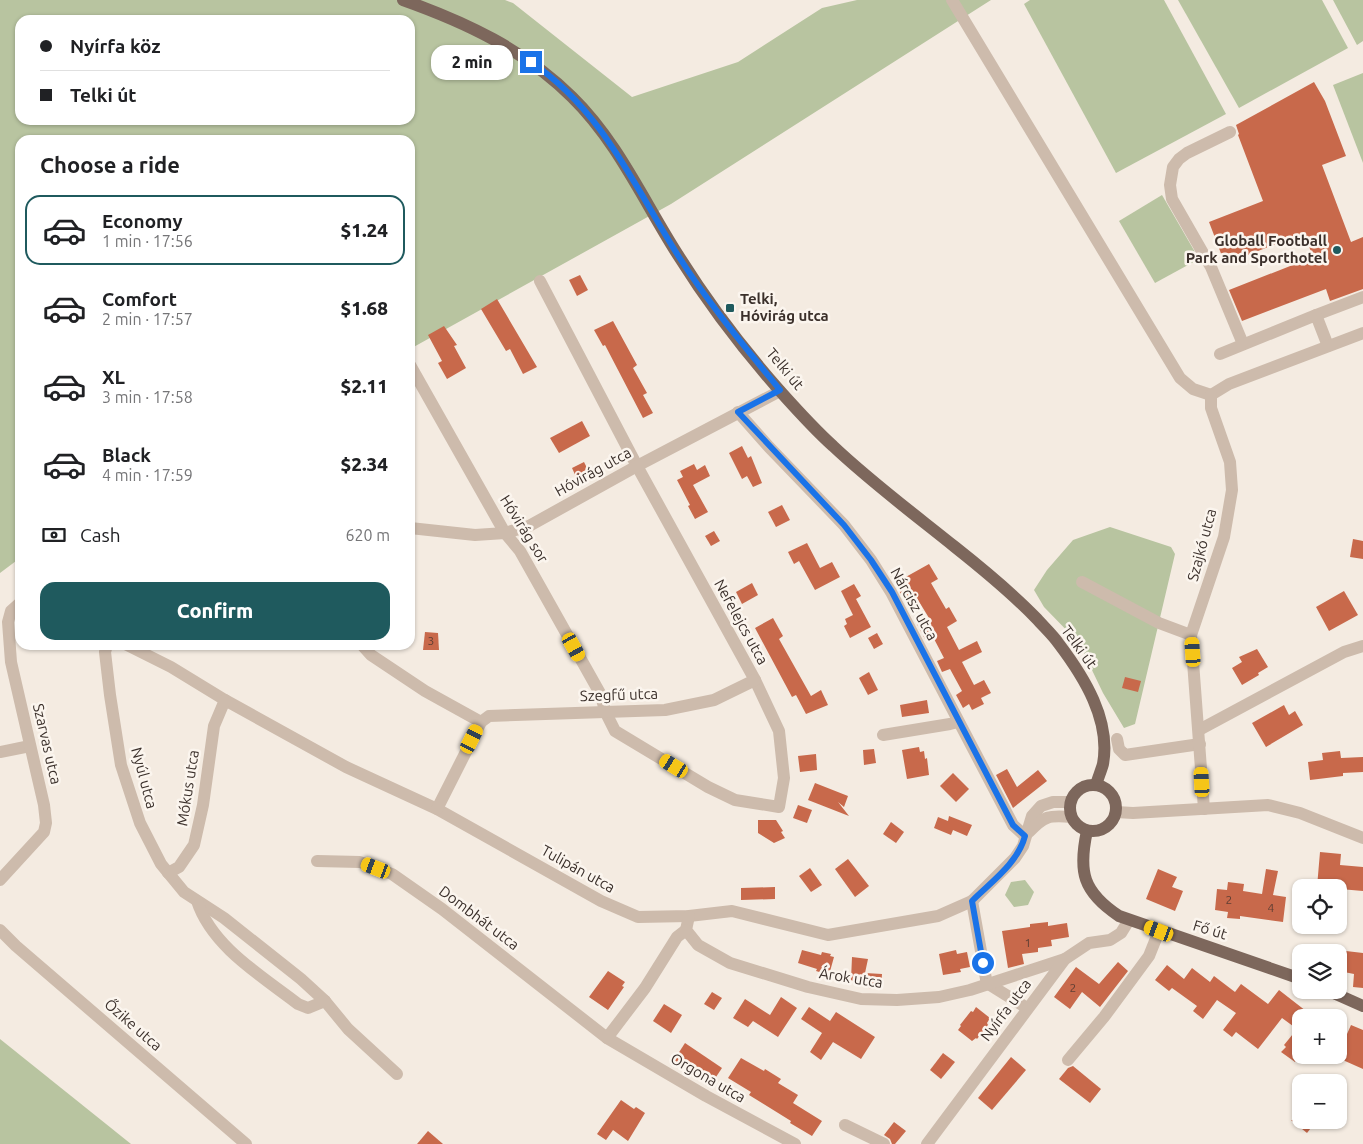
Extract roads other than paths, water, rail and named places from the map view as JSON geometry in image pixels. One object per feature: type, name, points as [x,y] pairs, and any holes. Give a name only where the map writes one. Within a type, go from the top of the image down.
[{"type":"main road","name":"Telki út","points":[[403,0],[466,24],[494,39],[542,70],[572,96],[608,139],[640,188],[706,298],[780,390],[832,446],[980,567],[1022,604],[1058,641],[1086,684],[1101,723],[1103,763],[1096,784]]},
{"type":"main road","points":[[1096,784],[1112,794],[1116,812],[1106,827],[1097,830],[1087,830],[1078,826],[1071,817],[1070,802],[1077,790],[1083,786],[1096,784]]},
{"type":"main road","name":"Fő út","points":[[1087,830],[1083,850],[1083,872],[1090,890],[1105,907],[1129,920],[1292,976]]},
{"type":"main road","points":[[1347,999],[1363,1006]]},
{"type":"street","points":[[952,0],[1180,378],[1193,390],[1211,395],[1229,384],[1363,333]]},
{"type":"street","points":[[1230,132],[1187,153],[1179,160],[1173,167],[1170,185],[1172,199],[1211,267],[1243,344]]},
{"type":"street","name":"Nefelejcs utca","points":[[540,282],[637,466],[754,680],[779,731],[784,778],[779,807],[735,800],[708,787],[614,731],[605,711]]},
{"type":"street","points":[[1220,354],[1363,297]]},
{"type":"street","points":[[1316,315],[1328,346]]},
{"type":"street","name":"Hóvirág sor","points":[[415,374],[505,533],[520,551],[601,695],[605,711]]},
{"type":"street","name":"Hóvirág utca","points":[[415,529],[475,535],[505,533],[529,526],[780,390]]},
{"type":"street","name":"Szajkó utca","points":[[1204,809],[1192,635],[1224,537],[1232,490],[1230,462],[1211,408],[1211,395]]},
{"type":"street","name":"Nárcisz utca","points":[[738,412],[844,525],[871,560],[892,592],[1013,825],[1025,836]]},
{"type":"street","points":[[1082,582],[1159,622],[1192,635]]},
{"type":"street","name":"Szarvas utca","points":[[0,880],[44,832],[46,823],[44,805],[11,662],[8,622],[11,611],[15,607]]},
{"type":"street","points":[[1199,730],[1344,652],[1363,646]]},
{"type":"street","name":"Nyúl utca","points":[[106,650],[121,765],[140,823],[161,864],[184,892],[224,918],[301,979],[325,1001],[348,1029],[397,1074]]},
{"type":"street","name":"Tulipán utca","points":[[138,650],[346,767],[437,808],[600,901],[638,917],[688,916],[732,911],[828,935],[938,916],[972,901],[1014,858],[1022,846],[1032,816],[1041,806],[1053,802],[1070,802]]},
{"type":"street","points":[[366,650],[371,655],[425,691],[481,722],[437,808]]},
{"type":"street","name":"Szegfű utca","points":[[481,722],[489,716],[665,710],[714,700],[754,680]]},
{"type":"street","name":"Mókus utca","points":[[168,873],[180,867],[194,845],[203,805],[214,726],[225,700]]},
{"type":"street","points":[[883,735],[958,722]]},
{"type":"street","points":[[1117,739],[1119,749],[1125,755],[1200,744]]},
{"type":"street","points":[[0,752],[30,746]]},
{"type":"street","points":[[1116,812],[1133,813],[1268,805],[1300,813],[1363,838]]},
{"type":"street","name":"Tulipán utca","points":[[1025,836],[1040,820],[1055,816],[1071,817]]},
{"type":"street","name":"Dombhát utca","points":[[316,861],[360,862],[392,874],[442,909],[606,1038]]},
{"type":"street","name":"Nyúl utca","points":[[197,901],[202,915],[230,950],[298,1004],[308,1008],[325,1001]]},
{"type":"street","points":[[972,901],[986,979],[990,984],[1027,1008]]},
{"type":"street","points":[[606,1038],[645,988],[677,937],[686,930],[688,916]]},
{"type":"street","name":"Nyírfa utca","points":[[927,1144],[1065,959],[1089,943],[1110,940],[1120,932],[1129,920]]},
{"type":"street","name":"Őzike utca","points":[[0,930],[16,946],[246,1144]]},
{"type":"street","name":"Árok utca","points":[[686,930],[698,945],[730,963],[808,987],[861,999],[897,1000],[939,997],[990,984],[1065,959]]},
{"type":"street","points":[[1068,1060],[1104,1017],[1149,956],[1159,931]]},
{"type":"street","name":"Orgona utca","points":[[606,1038],[706,1096],[795,1144]]},
{"type":"street","points":[[845,1126],[884,1144]]},
{"type":"place","name":"Globall Football Park and Sporthotel","points":[[1337,250]]},
{"type":"place","name":"Telki, Hóvirág utca","points":[[730,308]]}]
